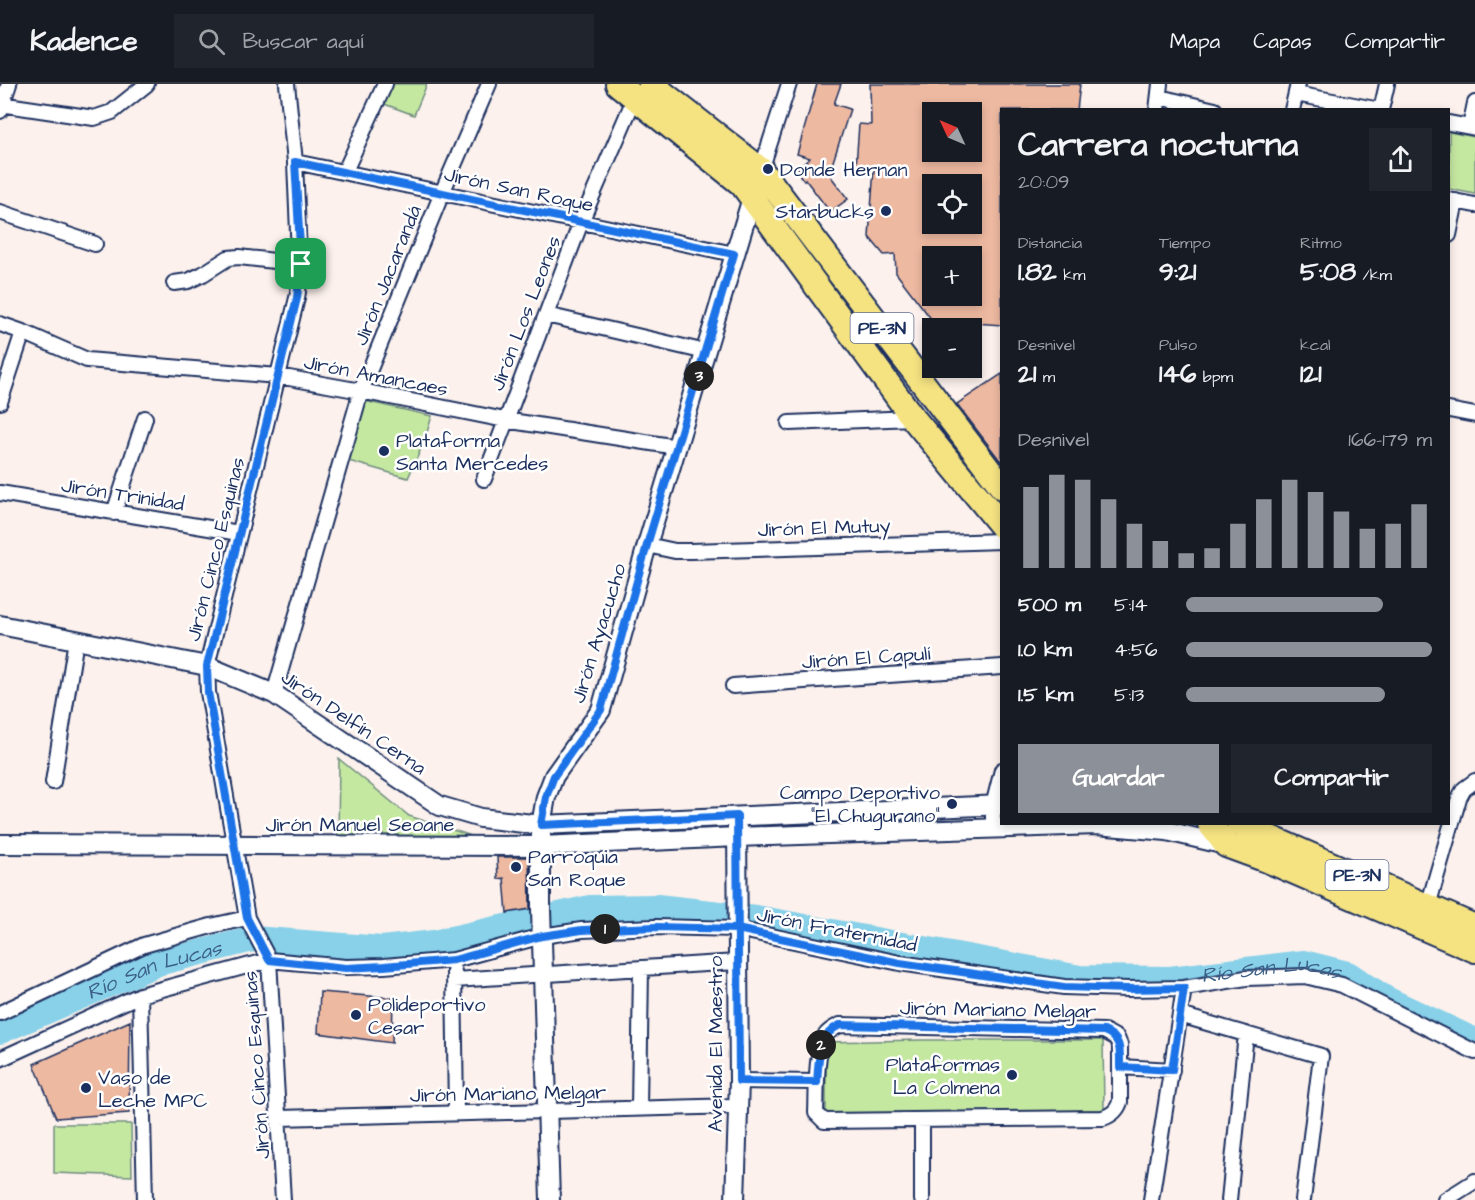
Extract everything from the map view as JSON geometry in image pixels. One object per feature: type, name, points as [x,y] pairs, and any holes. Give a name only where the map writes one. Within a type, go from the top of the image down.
[{"type":"highway","name":"PE-3N","points":[[635,88],[761,170],[1000,484]]},
{"type":"highway","name":"PE-3N","points":[[635,88],[742,184],[913,418],[1000,524]]},
{"type":"highway","points":[[1211,825],[1226,845]]},
{"type":"highway","name":"PE-3N","points":[[1240,825],[1267,860]]},
{"type":"highway","name":"PE-3N","points":[[1241,825],[1475,927]]},
{"type":"highway","name":"PE-3N","points":[[1226,845],[1267,860],[1475,950]]},
{"type":"street","points":[[9,84],[1,107],[94,118],[112,112],[147,84]]},
{"type":"street","name":"Jirón Cinco Esquinas","points":[[283,1200],[266,955],[248,919],[208,692],[207,666],[297,298],[301,264],[295,162],[287,84]]},
{"type":"street","points":[[345,171],[384,84]]},
{"type":"street","name":"Jirón Jacarandá","points":[[274,694],[361,391],[489,84]]},
{"type":"street","name":"Jirón Ayacucho","points":[[550,1200],[541,924],[541,825],[546,797],[554,776],[601,710],[647,545],[734,254],[789,84]]},
{"type":"street","points":[[1381,108],[1387,84]]},
{"type":"street","name":"Jirón Los Leones","points":[[484,479],[581,222],[635,88]]},
{"type":"street","points":[[1292,108],[1297,89],[1372,108]]},
{"type":"street","points":[[1159,97],[1206,108]]},
{"type":"street","points":[[1450,123],[1473,128],[1475,103]]},
{"type":"street","name":"Jirón San Roque","points":[[295,162],[734,254]]},
{"type":"street","points":[[1450,226],[1453,201],[1475,205]]},
{"type":"street","points":[[0,212],[95,244]]},
{"type":"street","points":[[174,284],[203,274],[228,258],[239,257],[301,264]]},
{"type":"street","points":[[546,315],[706,352]]},
{"type":"street","name":"Jirón Amancaes","points":[[0,324],[87,360],[278,376],[505,420],[677,447]]},
{"type":"street","points":[[0,402],[23,332]]},
{"type":"street","points":[[1450,410],[1475,416]]},
{"type":"street","points":[[114,513],[145,418]]},
{"type":"street","points":[[789,423],[913,418]]},
{"type":"street","name":"Jirón Trinidad","points":[[0,493],[239,533]]},
{"type":"street","name":"Jirón El Mutuy","points":[[647,545],[691,551],[1000,541]]},
{"type":"street","name":"Jirón Delfín Cerna","points":[[0,625],[207,666],[274,694],[440,806],[481,818],[541,825],[998,806]]},
{"type":"street","points":[[53,782],[76,640]]},
{"type":"street","name":"Jirón El Capulí","points":[[733,686],[1000,667]]},
{"type":"street","points":[[1428,906],[1460,798],[1464,789],[1475,781]]},
{"type":"street","points":[[993,828],[1000,788]]},
{"type":"street","name":"Avenida El Maestro","points":[[735,1200],[739,1081],[737,816]]},
{"type":"street","name":"Jirón Manuel Seoane","points":[[0,844],[541,846],[1096,825],[1167,831],[1226,845]]},
{"type":"street","points":[[0,1013],[144,945],[211,926],[248,919]]},
{"type":"street","name":"Jirón Fraternidad","points":[[0,1059],[140,995],[266,955],[346,968],[454,960],[541,924],[582,930],[737,924],[900,963],[1064,987],[1184,988],[1246,978],[1305,976],[1342,985],[1475,1052]]},
{"type":"street","points":[[454,960],[456,1113]]},
{"type":"street","points":[[454,980],[737,962]]},
{"type":"street","points":[[639,1109],[641,968]]},
{"type":"street","points":[[1151,1200],[1184,988]]},
{"type":"street","points":[[140,995],[145,1200]]},
{"type":"street","points":[[1180,1015],[1321,1056],[1303,1200]]},
{"type":"street","name":"Jirón Mariano Melgar","points":[[840,1025],[1104,1031],[1117,1038],[1120,1045],[1120,1067],[1118,1109],[1103,1118],[824,1121],[816,1113],[822,1043],[832,1029],[840,1025]]},
{"type":"street","points":[[1229,1200],[1246,1034]]},
{"type":"street","points":[[1120,1067],[1172,1070]]},
{"type":"street","points":[[739,1081],[817,1082]]},
{"type":"street","name":"Jirón Mariano Melgar","points":[[279,1118],[738,1106]]},
{"type":"street","points":[[922,1121],[922,1200]]},
{"type":"street","points":[[1452,1199],[1475,1182]]},
{"type":"green space","points":[[386,84],[427,84],[414,115],[379,102]]},
{"type":"green space","points":[[1450,132],[1475,137],[1475,194],[1450,189]]},
{"type":"green space","points":[[364,401],[432,416],[424,442],[408,478],[345,460]]},
{"type":"green space","points":[[339,759],[409,816],[475,837],[338,839]]},
{"type":"green space","name":"Plataformas La Colmena","points":[[1103,1040],[1104,1110],[826,1116],[826,1042]]},
{"type":"green space","points":[[54,1124],[131,1124],[132,1176],[54,1173]]},
{"type":"building","points":[[817,84],[841,84],[834,104],[850,109],[829,174],[848,199],[830,212],[796,170],[810,158],[797,154]]},
{"type":"building","points":[[870,84],[1080,84],[1077,108],[1000,108],[1000,325],[982,324],[982,318],[930,318],[896,273],[895,254],[884,255],[869,237],[874,168],[856,166],[859,124],[871,125]]},
{"type":"building","points":[[1000,375],[1000,460],[957,404]]},
{"type":"building","points":[[497,857],[529,857],[530,909],[507,913],[504,878],[498,879]]},
{"type":"building","name":"Polideportivo Cesar","points":[[320,992],[393,998],[392,1043],[318,1033]]},
{"type":"building","name":"Vaso de Leche MPC","points":[[130,1021],[129,1113],[56,1118],[34,1064]]},
{"type":"waterway","name":"Río San Lucas","points":[[0,1031],[158,963],[253,939],[382,949],[434,943],[590,908],[657,907],[756,918],[1080,978],[1170,979],[1304,963],[1348,974],[1386,999],[1475,1041]]},
{"type":"place","name":"Donde Hernan","points":[[768,169]]},
{"type":"place","name":"Starbucks","points":[[886,211]]},
{"type":"place","name":"Plataforma Santa Mercedes","points":[[384,451]]},
{"type":"place","name":"Campo Deportivo \"El Chugurano\"","points":[[952,804]]},
{"type":"place","name":"Parroquia San Roque","points":[[516,867]]},
{"type":"place","name":"Polideportivo Cesar","points":[[356,1015]]},
{"type":"place","name":"Plataformas La Colmena","points":[[1012,1075]]},
{"type":"place","name":"Vaso de Leche MPC","points":[[86,1088]]},
{"type":"route","points":[[301,264],[295,162],[734,254],[647,545],[601,710],[554,776],[546,797],[541,825],[737,816],[737,929],[737,962],[739,1081],[817,1082],[822,1043],[832,1029],[840,1025],[1104,1031],[1117,1038],[1120,1045],[1120,1067],[1172,1070],[1184,988],[1064,987],[900,963],[737,929],[656,927],[582,930],[542,936],[454,960],[384,966],[346,968],[269,960],[247,918],[208,692],[207,666],[297,298],[301,264]]}]
